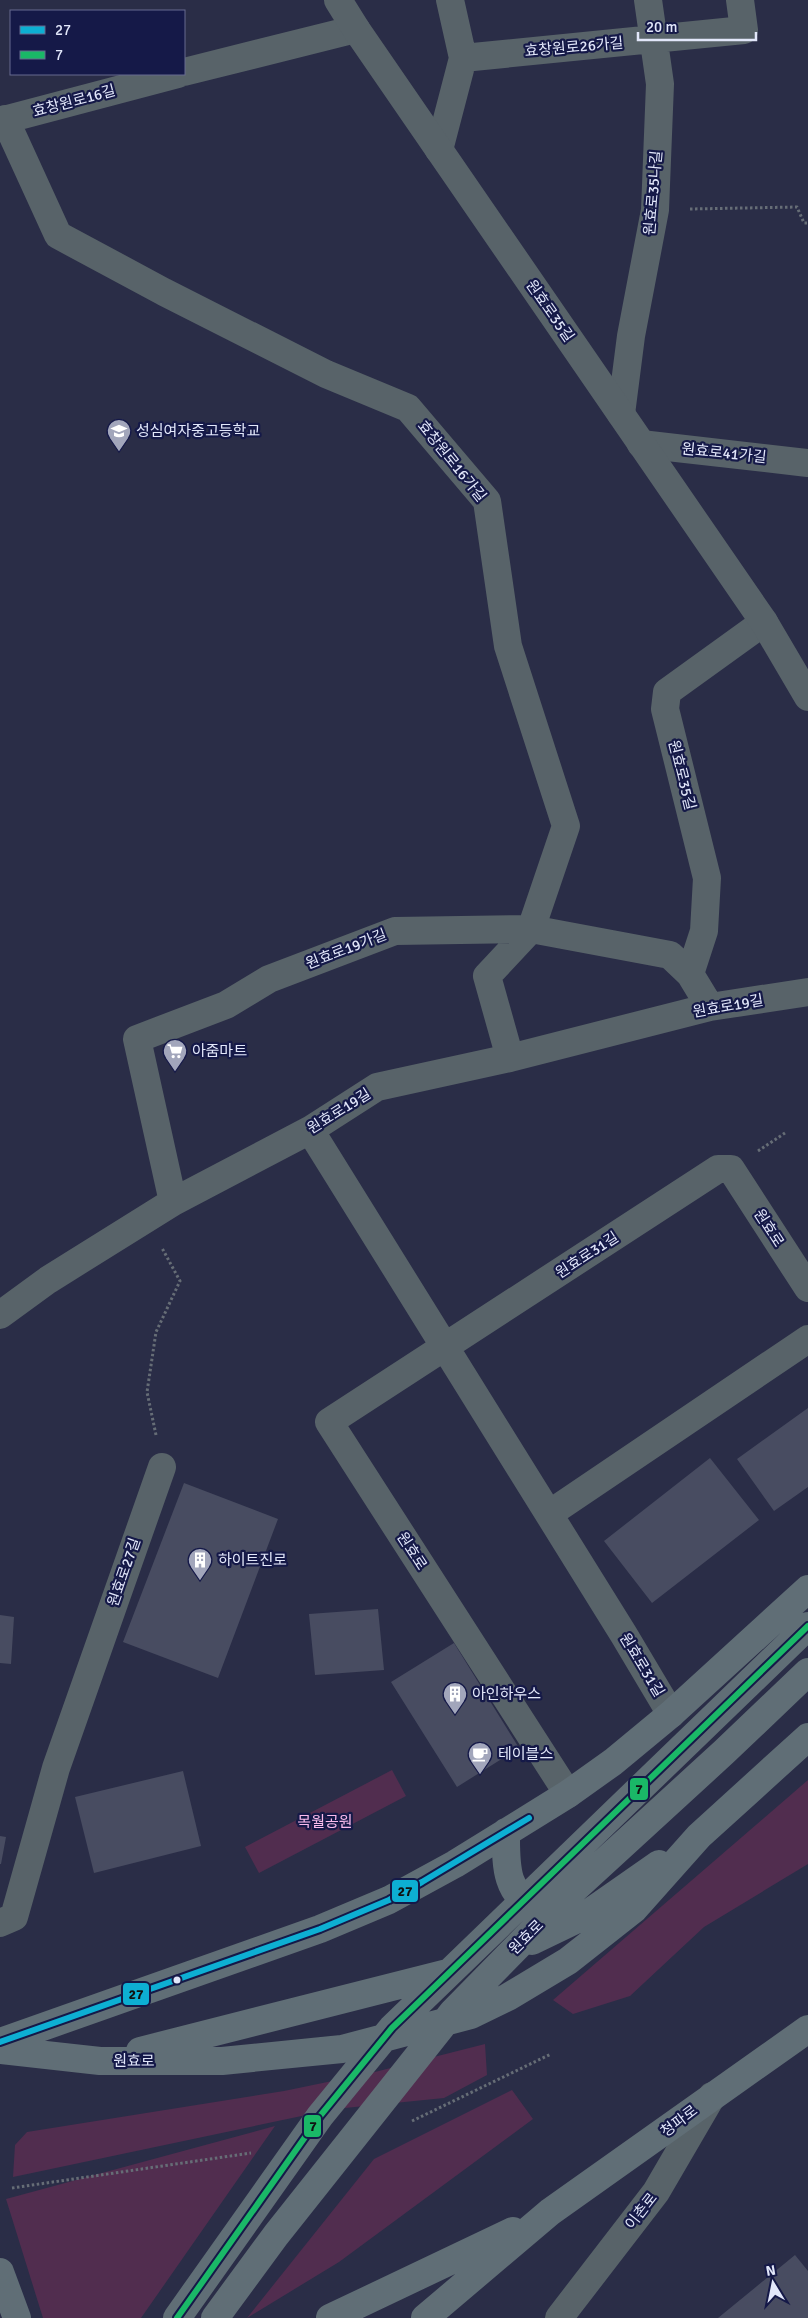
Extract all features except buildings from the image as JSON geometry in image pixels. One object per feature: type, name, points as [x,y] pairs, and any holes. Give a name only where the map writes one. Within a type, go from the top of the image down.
[{"type":"main road","points":[[0,2042],[320,1929],[389,1900],[455,1864],[568,1794],[612,1762],[671,1714],[808,1589]]},
{"type":"main road","points":[[177,2318],[320,2116],[392,2028],[808,1626]]},
{"type":"main road","name":"원효로","points":[[215,2318],[276,2235],[453,2012],[568,1895],[808,1672]]},
{"type":"main road","name":"원효로","points":[[0,2050],[100,2061],[222,2061],[342,2049],[471,2015],[508,1997],[568,1960],[634,1909],[699,1836],[808,1738]]},
{"type":"main road","points":[[506,1832],[506,1870],[516,1892],[534,1907],[557,1916],[586,1915]]},
{"type":"main road","points":[[100,2061],[483,1964],[586,1915],[699,1836]]},
{"type":"main road","name":"청파로","points":[[425,2318],[550,2212],[808,2029]]},
{"type":"main road","name":"청파로","points":[[330,2318],[550,2212]]},
{"type":"main road","points":[[0,2272],[17,2318]]},
{"type":"street","name":"원효로35길","points":[[338,0],[356,29],[764,622],[808,697]]},
{"type":"street","points":[[439,150],[463,58],[450,0]]},
{"type":"street","name":"원효로35나길","points":[[621,414],[631,336],[655,210],[660,84],[648,0]]},
{"type":"street","name":"효창원로26가길","points":[[463,58],[744,30],[740,0]]},
{"type":"street","points":[[185,72],[356,29]]},
{"type":"street","name":"효창원로16길","points":[[2,120],[174,75]]},
{"type":"street","name":"효창원로16가길","points":[[2,120],[58,235],[164,292],[326,374],[408,408],[487,501],[508,646],[566,826],[531,929],[486,976],[510,1058]]},
{"type":"street","name":"원효로41가길","points":[[641,444],[808,463]]},
{"type":"street","name":"원효로35길","points":[[690,974],[704,931],[707,878],[665,709],[667,692],[764,622]]},
{"type":"street","name":"원효로19가길","points":[[173,1202],[137,1039],[226,1005],[270,979],[394,931],[531,929],[670,956],[690,974],[710,1007]]},
{"type":"street","name":"원효로19길","points":[[0,1315],[48,1280],[173,1202],[310,1130],[377,1087],[510,1058],[710,1007],[808,992]]},
{"type":"street","name":"원효로31길","points":[[310,1130],[671,1714]]},
{"type":"street","name":"원효로31길","points":[[444,1348],[718,1169],[731,1169]]},
{"type":"street","name":"원효로","points":[[731,1169],[808,1288]]},
{"type":"street","points":[[549,1514],[808,1339]]},
{"type":"street","name":"원효로","points":[[444,1348],[329,1422],[568,1794]]},
{"type":"street","name":"원효로27길","points":[[0,1923],[14,1917],[56,1768],[162,1467]]},
{"type":"street","name":"이촌로","points":[[559,2318],[656,2192],[712,2096]]},
{"type":"path","points":[[655,210],[797,207],[804,223],[808,223]]},
{"type":"path","points":[[146,1219],[180,1281],[156,1332],[147,1392],[162,1467]]},
{"type":"green space","name":"목월공원","points":[[392,1770],[406,1796],[259,1873],[245,1847]]},
{"type":"green space","points":[[808,1780],[808,1864],[704,1927],[630,1996],[573,2014],[553,2000]]},
{"type":"green space","points":[[485,2044],[487,2075],[444,2098],[335,2109],[13,2177],[15,2145],[27,2132],[284,2091],[371,2073]]},
{"type":"green space","points":[[512,2090],[533,2119],[339,2262],[247,2318],[374,2159]]},
{"type":"green space","points":[[275,2126],[141,2318],[43,2318],[6,2199]]},
{"type":"transit line","name":"7","points":[[177,2318],[320,2116],[392,2028],[808,1626]]},
{"type":"transit line","name":"27","points":[[0,2042],[320,1929],[389,1900],[529,1818]]},
{"type":"place","name":"성심여자중고등학교","points":[[119,452]]},
{"type":"place","name":"아줌마트","points":[[175,1072]]},
{"type":"place","name":"하이트진로","points":[[200,1581]]},
{"type":"place","name":"아인하우스","points":[[455,1715]]},
{"type":"place","name":"테이블스","points":[[480,1775]]}]
